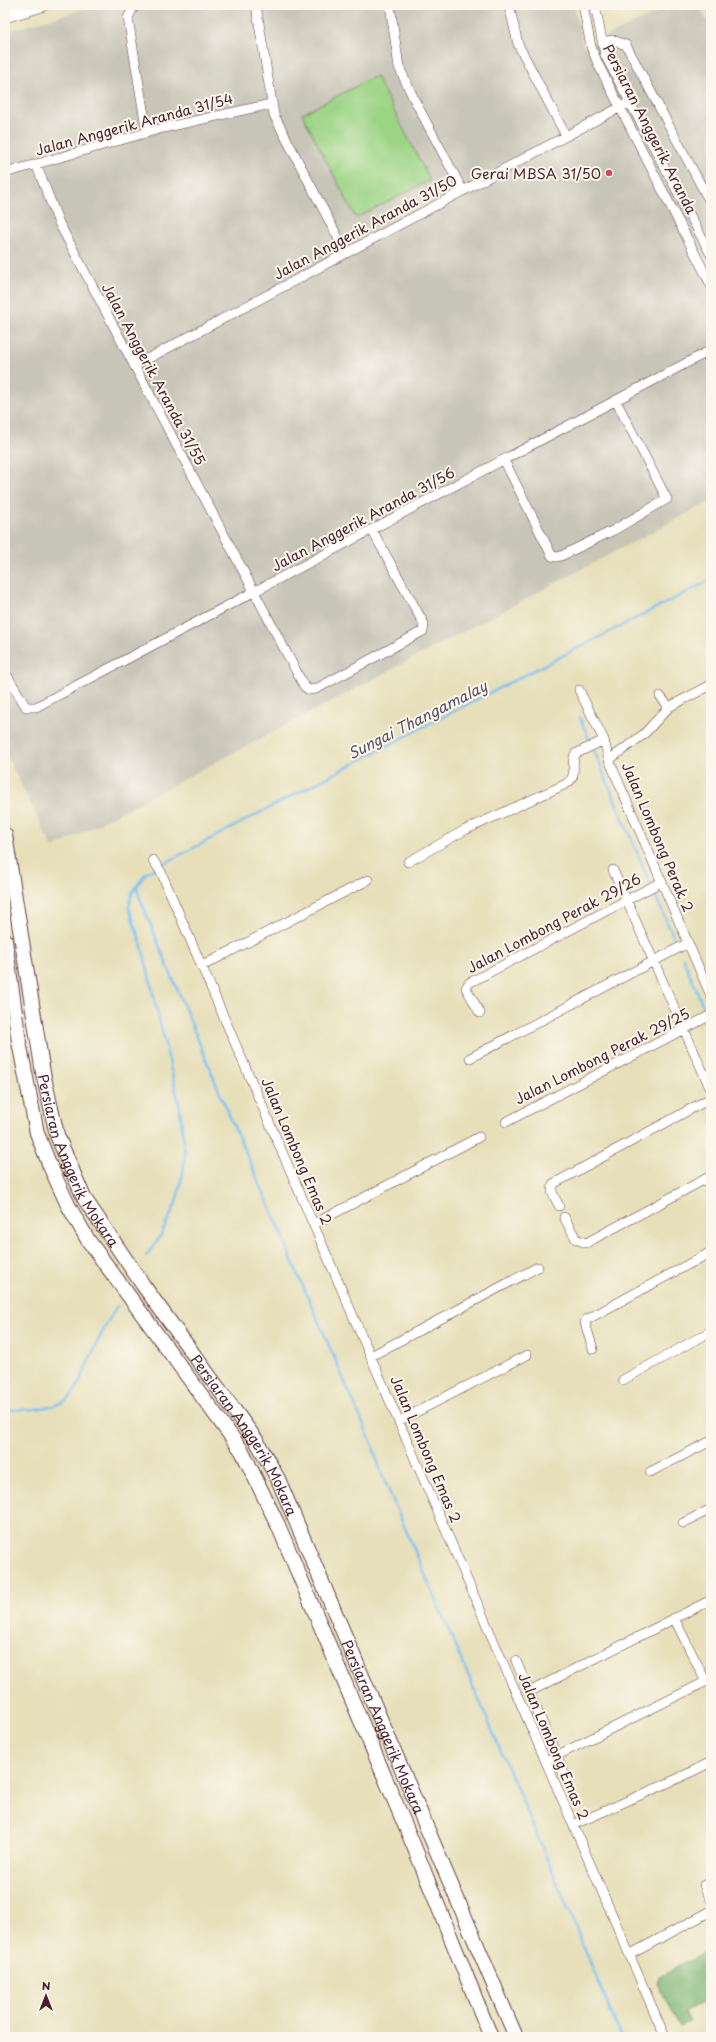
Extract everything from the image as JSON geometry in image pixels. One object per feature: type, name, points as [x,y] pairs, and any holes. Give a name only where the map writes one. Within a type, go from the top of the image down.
[{"type":"main road","points":[[5,16],[42,5]]},
{"type":"main road","name":"Persiaran Anggerik Mokara","points":[[5,835],[43,1073],[57,1135],[84,1198],[139,1279],[256,1440],[278,1479],[516,2037]]},
{"type":"main road","name":"Persiaran Anggerik Mokara","points":[[5,941],[19,1042],[37,1132],[50,1166],[68,1205],[88,1240],[211,1406],[242,1451],[255,1476],[278,1525],[413,1844],[491,2037]]},
{"type":"street","points":[[139,5],[133,8],[128,18],[147,133]]},
{"type":"street","points":[[256,5],[274,116],[346,253]]},
{"type":"street","points":[[390,5],[399,67],[414,99],[463,190]]},
{"type":"street","points":[[509,5],[518,44],[566,136]]},
{"type":"street","name":"Persiaran Anggerik Aranda","points":[[583,5],[591,47],[619,107],[711,285]]},
{"type":"street","name":"Persiaran Anggerik Aranda","points":[[595,5],[605,55],[711,255]]},
{"type":"street","points":[[602,42],[613,40],[626,45],[711,204]]},
{"type":"street","name":"Jalan Anggerik Aranda 31/50","points":[[134,366],[630,102]]},
{"type":"street","name":"Jalan Anggerik Aranda 31/54","points":[[5,173],[147,133],[271,104]]},
{"type":"street","name":"Jalan Anggerik Aranda 31/55","points":[[36,164],[59,223],[254,593],[304,686],[309,690],[316,689],[423,631],[424,624],[372,530]]},
{"type":"street","name":"Jalan Anggerik Aranda 31/56","points":[[5,672],[26,707],[36,707],[711,350]]},
{"type":"street","points":[[504,460],[552,556],[561,556],[614,530],[667,499],[616,400]]},
{"type":"street","points":[[609,760],[644,734],[669,707],[711,685]]},
{"type":"street","name":"Jalan Lombong Perak 2","points":[[579,690],[600,742],[711,996]]},
{"type":"street","points":[[660,696],[669,707]]},
{"type":"street","points":[[408,862],[465,830],[566,784],[574,775],[572,760],[575,754],[600,742]]},
{"type":"street","name":"Jalan Lombong Emas 2","points":[[153,860],[162,872],[546,1761],[577,1823],[629,1955],[665,2037]]},
{"type":"street","points":[[612,870],[711,1090]]},
{"type":"street","points":[[202,966],[368,880]]},
{"type":"street","name":"Jalan Lombong Perak 29/26","points":[[480,1013],[466,988],[468,983],[661,882]]},
{"type":"street","points":[[470,1058],[688,943]]},
{"type":"street","name":"Jalan Lombong Perak 29/25","points":[[506,1122],[711,1015]]},
{"type":"street","points":[[559,1206],[552,1192],[553,1184],[711,1098]]},
{"type":"street","points":[[314,1224],[479,1137]]},
{"type":"street","points":[[564,1217],[576,1239],[586,1243],[711,1176]]},
{"type":"street","points":[[594,1349],[585,1323],[586,1320],[711,1252]]},
{"type":"street","points":[[371,1356],[538,1266]]},
{"type":"street","points":[[623,1380],[711,1331]]},
{"type":"street","points":[[399,1421],[527,1355]]},
{"type":"street","points":[[650,1472],[711,1441]]},
{"type":"street","points":[[683,1523],[711,1509]]},
{"type":"street","points":[[529,1692],[711,1600]]},
{"type":"street","points":[[546,1761],[708,1680],[674,1618]]},
{"type":"street","points":[[516,1661],[568,1784]]},
{"type":"street","points":[[577,1823],[679,1778],[711,1762]]},
{"type":"street","points":[[704,1885],[711,1900]]},
{"type":"street","points":[[629,1955],[711,1911]]},
{"type":"shaded area","points":[[98,5],[574,5],[583,47],[673,5],[698,5],[711,28],[711,501],[53,848],[5,752],[5,32]]},
{"type":"green space","points":[[376,76],[430,180],[356,218],[302,114]]},
{"type":"green space","points":[[711,1950],[711,1999],[684,2012],[689,2021],[680,2027],[657,1984],[659,1976]]},
{"type":"waterway","name":"Sungai Thangamalay","points":[[146,1256],[161,1235],[176,1203],[183,1173],[185,1155],[180,1108],[142,946],[129,908],[132,893],[146,873],[421,728],[711,580]]},
{"type":"waterway","points":[[580,718],[591,744]]},
{"type":"waterway","points":[[593,748],[650,883]]},
{"type":"waterway","points":[[137,885],[138,893],[149,921],[229,1115],[283,1236],[292,1261],[372,1444],[383,1477],[552,1870],[621,2037]]},
{"type":"waterway","points":[[655,895],[674,938]]},
{"type":"waterway","points":[[683,958],[706,1013]]},
{"type":"waterway","points":[[5,1410],[49,1407],[57,1405],[70,1397],[79,1383],[99,1338],[117,1306]]},
{"type":"place","name":"Gerai MBSA 31/50","points":[[609,173]]}]
